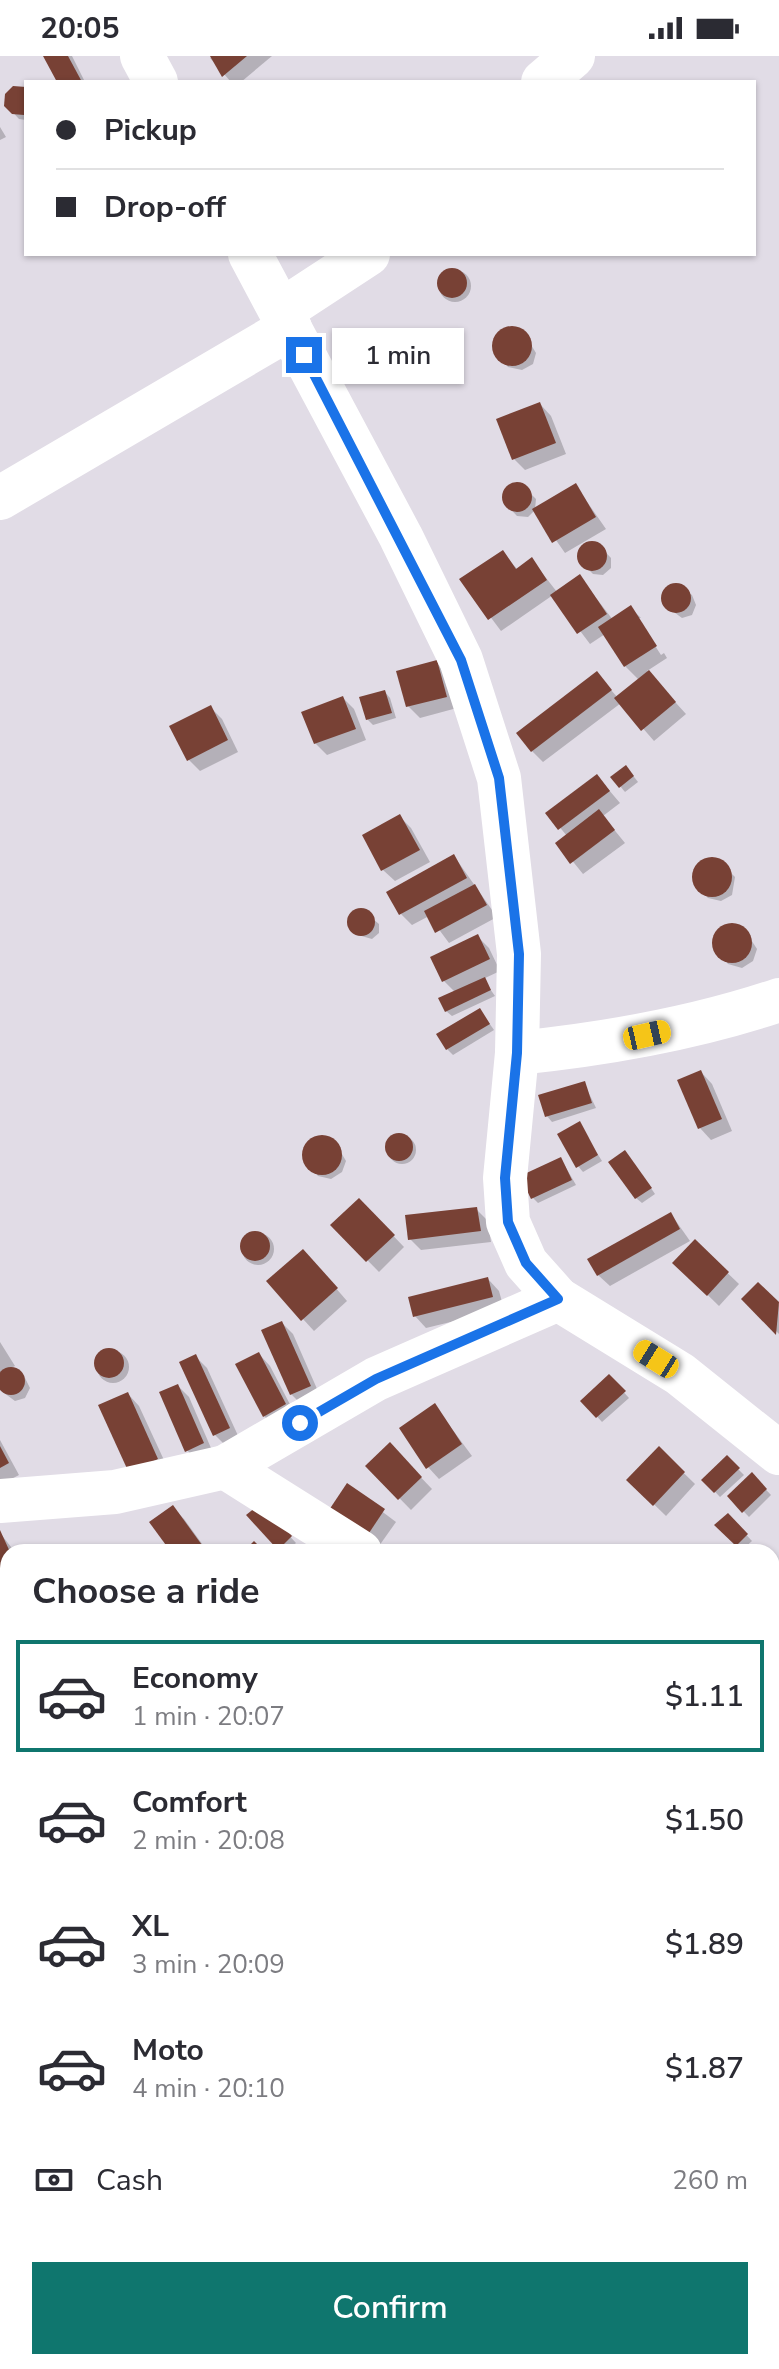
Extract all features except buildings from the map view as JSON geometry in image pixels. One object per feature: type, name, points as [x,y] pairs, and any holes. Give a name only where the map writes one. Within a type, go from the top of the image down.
[{"type":"street","points":[[142,56],[155,80]]},
{"type":"street","points":[[545,80],[573,56]]},
{"type":"street","points":[[251,256],[461,660],[499,778],[519,954],[517,1053],[505,1178],[508,1222],[526,1263],[558,1299],[680,1374],[779,1453]]},
{"type":"street","points":[[0,498],[286,320],[366,256]]},
{"type":"street","points":[[517,1053],[616,1043],[739,1014],[779,1000]]},
{"type":"street","points":[[0,1501],[115,1492],[225,1467],[376,1379],[558,1299]]},
{"type":"street","points":[[225,1467],[347,1544]]},
{"type":"route","points":[[300,1423],[376,1379],[558,1299],[526,1263],[508,1222],[505,1178],[517,1053],[519,954],[499,778],[461,660],[401,537],[304,355]]}]
